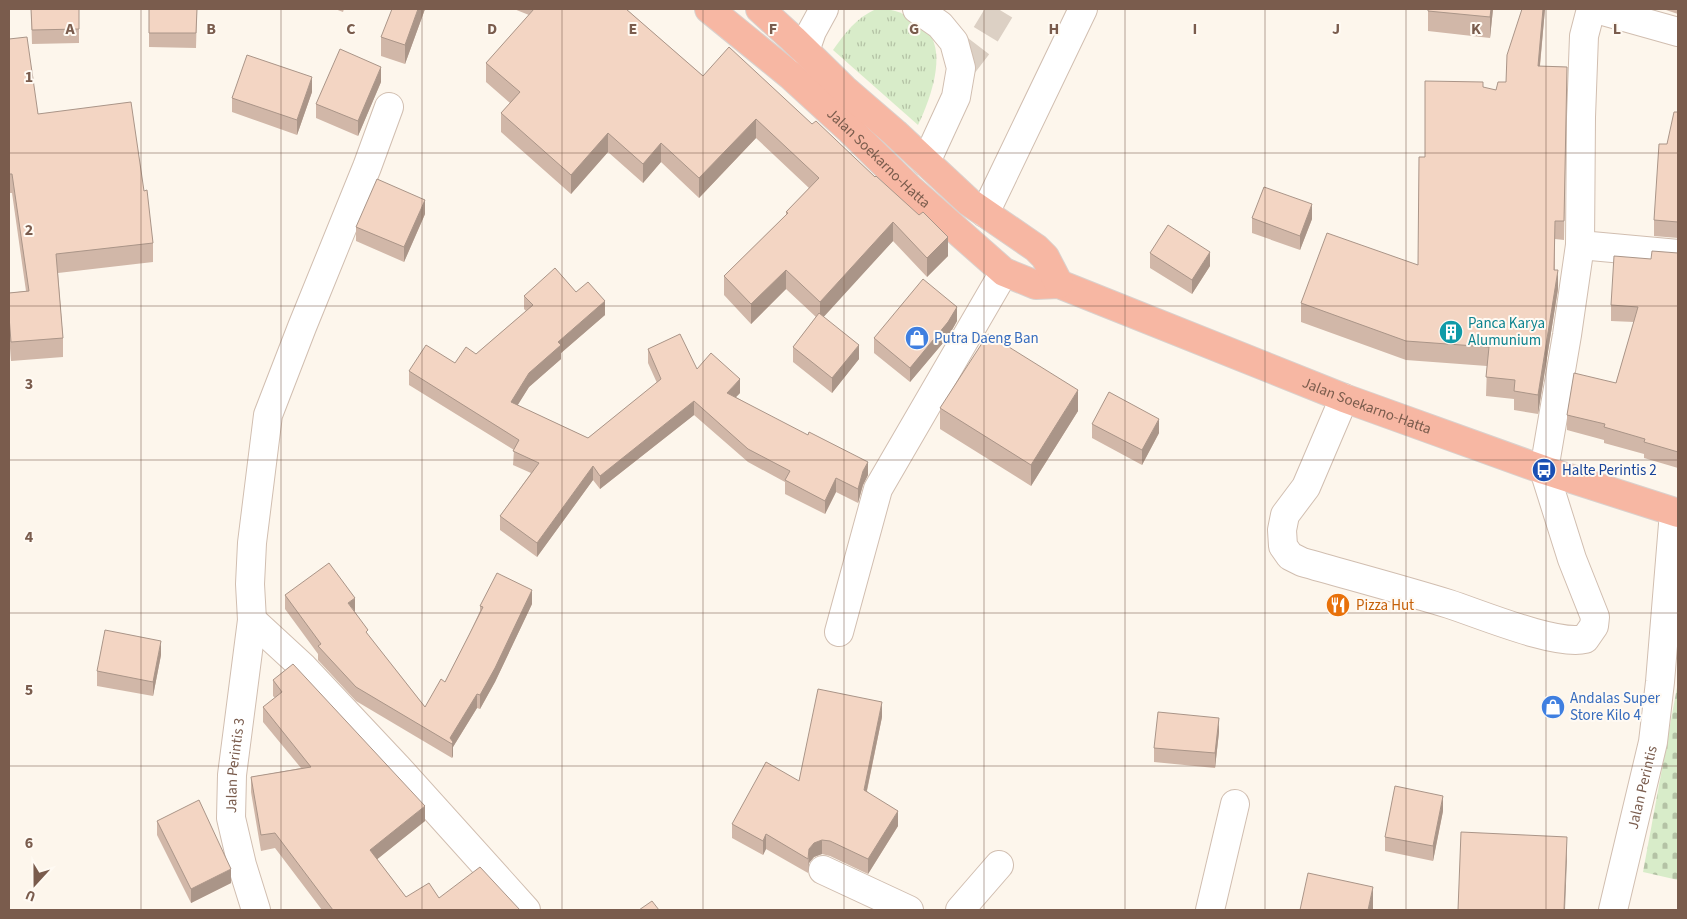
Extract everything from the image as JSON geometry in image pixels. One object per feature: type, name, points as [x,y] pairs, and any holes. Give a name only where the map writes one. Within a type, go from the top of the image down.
[{"type":"highway","name":"Jalan Soekarno-Hatta","points":[[708,9],[790,75],[910,188],[1004,272],[1036,285],[1059,284],[1344,398],[1544,470],[1676,512]]},
{"type":"highway","name":"Jalan Soekarno-Hatta","points":[[760,9],[844,90],[969,202],[1036,248],[1045,257],[1059,284]]},
{"type":"highway","points":[[790,75],[805,51]]},
{"type":"street","points":[[805,51],[823,9]]},
{"type":"street","points":[[917,9],[940,25],[954,42],[961,68],[956,98],[926,162]]},
{"type":"street","points":[[985,213],[1083,9]]},
{"type":"street","points":[[1344,398],[1306,487],[1285,515],[1282,538],[1283,546],[1290,556],[1302,562],[1448,604],[1536,633],[1576,641],[1585,639],[1594,626],[1595,617],[1572,559],[1544,470],[1568,335],[1580,245],[1584,36],[1590,9]]},
{"type":"street","points":[[1596,9],[1678,32]]},
{"type":"street","name":"Jalan Perintis 3","points":[[256,910],[242,865],[232,818],[232,775],[252,620],[250,584],[252,543],[268,415],[368,167],[389,107]]},
{"type":"street","points":[[1580,245],[1678,254]]},
{"type":"street","points":[[839,632],[878,490],[1004,272]]},
{"type":"street","name":"Jalan Perintis","points":[[1613,910],[1653,742],[1676,512]]},
{"type":"street","points":[[252,620],[303,666],[526,910]]},
{"type":"street","points":[[1210,910],[1234,804]]},
{"type":"street","points":[[960,910],[999,864]]},
{"type":"street","points":[[823,870],[909,910]]},
{"type":"green space","points":[[876,9],[891,10],[903,14],[921,25],[932,38],[935,48],[936,70],[927,105],[918,125],[833,50],[857,21]]},
{"type":"green space","points":[[1678,682],[1678,880],[1643,872]]},
{"type":"building","points":[[31,9],[79,9],[79,29],[32,30]]},
{"type":"building","points":[[149,9],[197,9],[196,33],[149,33]]},
{"type":"building","points":[[392,9],[418,9],[405,45],[381,37]]},
{"type":"building","points":[[534,9],[626,9],[703,76],[729,47],[812,124],[816,121],[875,177],[919,215],[923,212],[948,237],[927,258],[893,222],[820,302],[786,270],[751,304],[724,276],[788,213],[786,212],[819,178],[756,119],[699,178],[661,143],[643,164],[608,133],[571,175],[501,113],[520,92],[486,63]]},
{"type":"building","points":[[1428,9],[1491,9],[1490,17],[1428,11]]},
{"type":"building","points":[[1522,9],[1543,9],[1538,66],[1567,67],[1564,221],[1555,221],[1554,270],[1558,270],[1538,395],[1514,391],[1515,380],[1486,377],[1489,347],[1406,341],[1301,303],[1327,233],[1418,265],[1419,157],[1425,157],[1425,81],[1483,82],[1483,87],[1496,90],[1498,82],[1506,82],[1507,55]]},
{"type":"building","points":[[27,37],[38,114],[131,102],[144,191],[147,190],[153,243],[56,254],[63,338],[11,342],[9,293],[29,291],[12,174],[9,174],[9,39]]},
{"type":"building","points":[[340,49],[381,67],[358,121],[316,104]]},
{"type":"building","points":[[247,55],[312,77],[297,120],[232,98]]},
{"type":"building","points":[[1674,112],[1678,112],[1678,222],[1654,220],[1659,144],[1667,144]]},
{"type":"building","points":[[377,179],[425,200],[404,247],[356,227]]},
{"type":"building","points":[[1264,187],[1312,204],[1300,236],[1252,218]]},
{"type":"building","points":[[1168,225],[1210,252],[1192,280],[1150,253]]},
{"type":"building","points":[[1652,251],[1678,253],[1678,452],[1644,442],[1645,439],[1604,427],[1605,424],[1567,415],[1574,373],[1616,383],[1638,307],[1611,305],[1614,256],[1651,259]]},
{"type":"building","points":[[555,268],[576,292],[588,282],[605,301],[558,342],[561,345],[529,373],[511,402],[588,438],[661,379],[648,349],[680,334],[697,369],[711,353],[740,379],[727,393],[808,435],[809,432],[868,462],[863,471],[858,489],[836,478],[825,501],[785,480],[790,471],[748,449],[694,401],[600,476],[593,466],[537,543],[500,516],[539,463],[513,451],[519,440],[409,371],[426,345],[455,363],[466,347],[476,354],[533,305],[524,296]]},
{"type":"building","name":"Putra Daeng Ban","points":[[923,279],[957,307],[948,322],[910,368],[874,338]]},
{"type":"building","points":[[819,313],[859,345],[832,378],[793,347]]},
{"type":"building","points":[[988,334],[1078,390],[1031,465],[940,408]]},
{"type":"building","points":[[1109,392],[1159,419],[1142,450],[1092,424]]},
{"type":"building","points":[[329,563],[355,598],[348,603],[368,630],[366,632],[425,707],[441,679],[445,682],[483,607],[480,606],[497,573],[532,590],[495,668],[480,695],[477,694],[450,738],[453,742],[452,744],[356,687],[318,646],[321,644],[285,595]]},
{"type":"building","points":[[105,630],[161,641],[153,682],[97,671]]},
{"type":"building","points":[[293,664],[425,806],[370,850],[406,897],[429,883],[439,898],[480,867],[520,910],[333,910],[275,833],[261,835],[251,777],[311,767],[263,707],[282,692],[273,680]]},
{"type":"building","points":[[818,689],[882,702],[864,790],[898,811],[868,859],[830,841],[822,840],[814,843],[809,849],[808,859],[766,834],[763,841],[732,824],[766,762],[799,781]]},
{"type":"building","points":[[1158,712],[1219,718],[1215,753],[1154,748]]},
{"type":"building","points":[[1395,786],[1443,796],[1433,846],[1385,837]]},
{"type":"building","points":[[199,800],[231,869],[191,889],[157,821]]},
{"type":"building","points":[[1461,832],[1567,837],[1564,910],[1458,910]]},
{"type":"building","points":[[1308,873],[1373,887],[1368,910],[1300,910]]},
{"type":"building","points":[[652,901],[659,910],[639,910]]},
{"type":"tunnel","points":[[961,68],[981,42],[1001,9]]},
{"type":"place","name":"Panca Karya Alumunium","points":[[1451,332]]},
{"type":"place","name":"Putra Daeng Ban","points":[[917,338]]},
{"type":"place","name":"Halte Perintis 2","points":[[1544,470]]},
{"type":"place","name":"Pizza Hut","points":[[1338,605]]},
{"type":"place","name":"Andalas Super Store Kilo 4","points":[[1553,707]]}]
